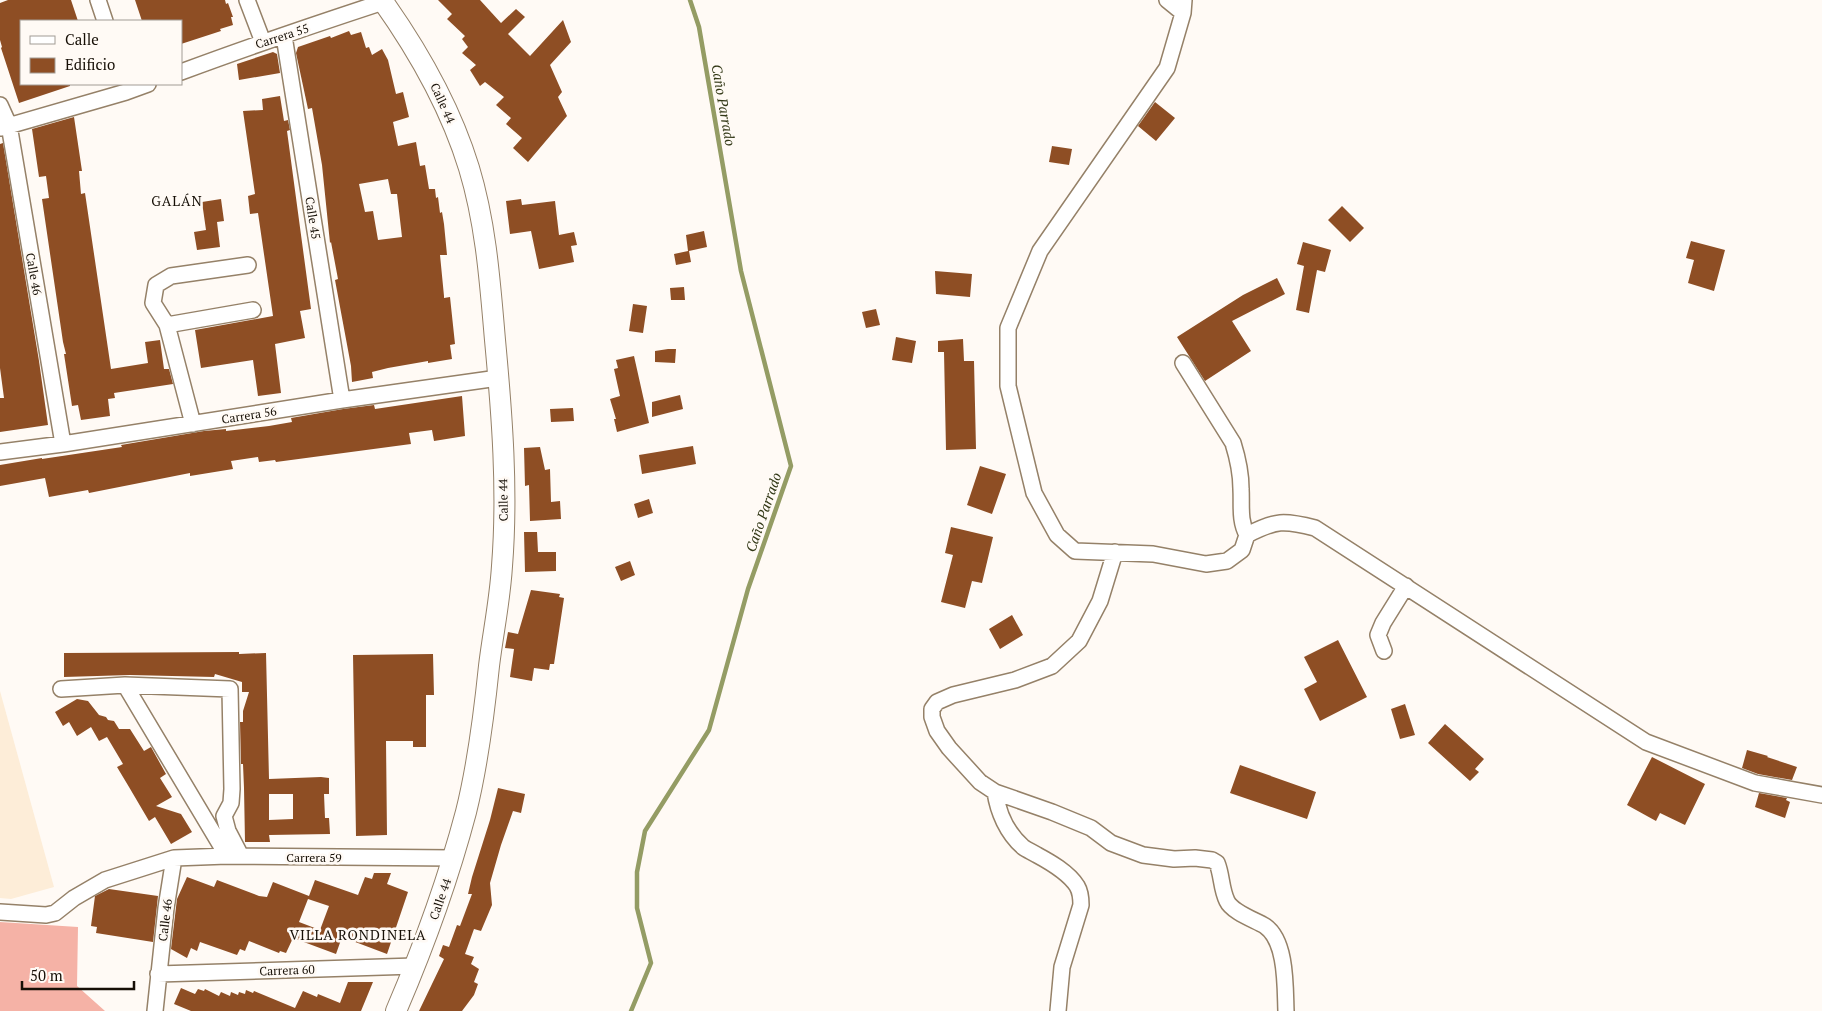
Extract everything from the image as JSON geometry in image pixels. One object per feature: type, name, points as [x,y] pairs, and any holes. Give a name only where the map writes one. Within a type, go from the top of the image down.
[{"type":"main road","name":"Calle 44","points":[[382,1],[417,52],[436,86],[460,140],[481,213],[486,244],[502,428],[504,524],[502,568],[484,713],[466,809],[442,895],[396,1011]]},
{"type":"street","points":[[98,0],[105,20]]},
{"type":"street","points":[[247,0],[263,42]]},
{"type":"street","points":[[1167,0],[1183,7],[1167,68],[1040,251],[1008,328],[1008,386],[1034,493],[1057,535],[1075,551],[1153,554],[1206,564],[1227,561],[1242,550],[1247,535],[1241,519],[1238,457],[1233,443],[1183,363]]},
{"type":"street","name":"Carrera 55","points":[[182,72],[284,36],[351,6],[382,1]]},
{"type":"street","name":"Calle 45","points":[[284,36],[342,400]]},
{"type":"street","points":[[4,127],[125,88],[142,85]]},
{"type":"street","name":"Calle 46","points":[[0,105],[63,444]]},
{"type":"street","points":[[193,424],[167,325],[153,303],[156,285],[171,276],[248,265]]},
{"type":"street","points":[[167,325],[253,310]]},
{"type":"street","name":"Carrera 56","points":[[0,452],[498,378]]},
{"type":"street","points":[[1247,535],[1267,524],[1290,522],[1315,528],[1646,742],[1755,783],[1822,795]]},
{"type":"street","points":[[1116,552],[1100,601],[1079,641],[1052,666],[1015,680],[953,695],[937,702],[932,709],[932,717],[937,731],[980,782],[995,792],[1083,825],[1111,843],[1143,855],[1174,859],[1195,858],[1212,860],[1217,863],[1228,903],[1254,921],[1266,926],[1272,932],[1277,942],[1283,965],[1286,1011]]},
{"type":"street","points":[[1384,651],[1378,635],[1383,623],[1406,586]]},
{"type":"street","points":[[125,685],[234,856]]},
{"type":"street","points":[[61,689],[125,685],[230,689],[232,789],[231,803],[224,816],[234,856]]},
{"type":"street","points":[[995,792],[997,806],[1004,823],[1023,847],[1049,862],[1070,878],[1077,886],[1080,895],[1081,905],[1062,967],[1058,1011]]},
{"type":"street","name":"Carrera 59","points":[[0,912],[46,915],[55,913],[74,898],[105,880],[174,858],[234,856],[453,858]]},
{"type":"street","name":"Calle 46","points":[[155,1011],[158,974],[174,858]]},
{"type":"street","name":"Carrera 60","points":[[158,974],[415,966]]},
{"type":"shaded area","points":[[0,691],[54,887],[11,899],[0,898]]},
{"type":"shaded area","points":[[0,922],[78,927],[77,986],[105,1011],[0,1011]]},
{"type":"building","points":[[8,0],[71,0],[78,20],[20,20],[20,85],[70,86],[19,103],[1,48],[0,3]]},
{"type":"building","points":[[135,0],[225,0],[233,17],[231,17],[233,25],[220,29],[221,31],[182,44],[182,20],[142,20]]},
{"type":"building","points":[[438,0],[480,0],[501,23],[516,9],[525,17],[508,34],[530,56],[563,20],[571,42],[550,65],[562,92],[558,97],[567,116],[528,162],[513,148],[522,138],[506,124],[511,118],[496,105],[504,97],[485,82],[480,86],[470,70],[476,65],[462,53],[468,47],[462,39],[465,36],[447,19],[452,14]]},
{"type":"building","points":[[349,31],[351,35],[361,32],[366,48],[369,47],[372,55],[382,49],[388,60],[396,94],[403,92],[409,117],[393,122],[398,146],[416,142],[420,166],[425,165],[429,189],[435,189],[436,198],[438,197],[440,213],[442,212],[444,224],[447,255],[440,255],[444,298],[450,297],[455,344],[450,345],[452,359],[388,368],[372,372],[373,378],[352,382],[351,366],[335,280],[338,279],[330,243],[322,165],[312,108],[308,109],[296,53],[298,47],[330,36],[331,38]],"holes":[[[388,179],[391,194],[397,194],[402,237],[378,240],[373,211],[365,212],[359,184]]]},
{"type":"building","points":[[273,52],[277,54],[280,73],[239,80],[237,64]]},
{"type":"building","points":[[280,96],[284,121],[288,120],[290,130],[287,131],[311,309],[300,311],[305,338],[275,344],[281,393],[258,396],[253,360],[201,368],[195,330],[273,316],[258,213],[250,214],[248,196],[255,194],[243,111],[263,110],[262,99]]},
{"type":"building","points":[[1155,102],[1175,118],[1156,141],[1138,126]]},
{"type":"building","points":[[74,117],[82,171],[79,171],[81,194],[85,193],[111,369],[148,363],[145,342],[160,340],[164,369],[169,369],[173,384],[114,393],[115,398],[108,399],[110,416],[81,420],[78,405],[72,406],[64,354],[66,354],[42,199],[49,198],[46,176],[39,177],[32,129]]},
{"type":"building","points":[[3,143],[48,425],[0,432],[0,398],[4,398],[0,368],[0,144]]},
{"type":"building","points":[[1052,146],[1072,149],[1069,165],[1049,162]]},
{"type":"building","points":[[221,199],[224,221],[217,222],[220,247],[197,250],[194,232],[206,230],[202,202]]},
{"type":"building","points":[[521,199],[522,205],[555,201],[559,235],[574,232],[577,245],[571,246],[574,262],[539,269],[531,231],[510,234],[506,201]]},
{"type":"building","points":[[1342,206],[1364,228],[1350,242],[1328,220]]},
{"type":"building","points":[[704,231],[707,247],[689,251],[691,262],[676,265],[674,254],[688,251],[686,235]]},
{"type":"building","points":[[1691,241],[1725,250],[1714,291],[1688,283],[1694,260],[1686,258]]},
{"type":"building","points":[[1303,242],[1331,250],[1325,272],[1317,270],[1309,313],[1296,310],[1304,266],[1297,264]]},
{"type":"building","points":[[935,271],[972,274],[970,297],[936,294]]},
{"type":"building","points":[[1277,278],[1285,294],[1232,321],[1251,351],[1205,381],[1177,337],[1243,295]]},
{"type":"building","points":[[684,287],[685,300],[671,300],[670,288]]},
{"type":"building","points":[[633,304],[647,306],[643,333],[629,331]]},
{"type":"building","points":[[876,309],[880,325],[866,328],[862,312]]},
{"type":"building","points":[[896,337],[916,341],[912,363],[892,360]]},
{"type":"building","points":[[963,339],[964,361],[974,361],[976,449],[946,450],[944,352],[938,352],[938,341]]},
{"type":"building","points":[[676,349],[675,363],[655,362],[655,351]]},
{"type":"building","points":[[634,356],[649,423],[617,432],[614,419],[616,419],[610,399],[620,396],[614,369],[618,368],[616,360]]},
{"type":"building","points":[[680,395],[683,409],[652,417],[652,402]]},
{"type":"building","points":[[462,396],[465,436],[434,441],[432,430],[409,433],[411,444],[276,462],[275,460],[259,462],[258,457],[231,461],[233,469],[190,476],[190,473],[89,493],[88,490],[49,497],[45,478],[0,486],[0,465],[122,447],[121,445],[204,431],[226,429],[226,431],[269,426],[292,422],[291,418],[343,409],[374,405],[375,409]]},
{"type":"building","points":[[573,408],[574,421],[551,422],[550,409]]},
{"type":"building","points":[[693,446],[696,464],[642,474],[639,455]]},
{"type":"building","points":[[540,447],[545,470],[550,469],[551,502],[560,501],[561,519],[530,521],[529,485],[525,486],[524,448]]},
{"type":"building","points":[[980,466],[1006,474],[992,514],[967,505]]},
{"type":"building","points":[[649,499],[653,513],[638,518],[634,504]]},
{"type":"building","points":[[951,527],[993,537],[982,583],[972,581],[965,608],[941,602],[953,555],[945,553]]},
{"type":"building","points":[[524,532],[537,532],[538,552],[556,552],[556,571],[525,572]]},
{"type":"building","points":[[630,561],[635,575],[621,581],[615,567]]},
{"type":"building","points":[[531,590],[560,594],[559,597],[564,598],[554,664],[550,664],[549,670],[534,668],[532,681],[510,677],[514,649],[505,648],[508,632],[518,634]]},
{"type":"building","points":[[1012,615],[1023,635],[1000,649],[989,629]]},
{"type":"building","points":[[1338,640],[1367,697],[1320,721],[1304,689],[1317,682],[1304,657]]},
{"type":"building","points":[[64,653],[266,653],[269,779],[329,778],[329,794],[324,794],[325,818],[329,818],[330,834],[269,835],[270,842],[245,842],[240,722],[243,722],[243,711],[249,692],[242,692],[242,682],[215,674],[214,677],[130,675],[64,677]],"holes":[[[269,794],[293,794],[293,819],[269,820]]]},
{"type":"building","points":[[433,654],[434,695],[426,695],[426,747],[413,747],[413,741],[386,741],[387,835],[356,836],[353,655]]},
{"type":"building","points":[[77,699],[88,701],[99,715],[114,721],[119,729],[130,729],[144,751],[151,747],[166,774],[160,778],[172,797],[156,806],[181,814],[192,832],[171,844],[155,817],[149,821],[117,767],[123,764],[107,737],[99,741],[91,727],[77,736],[69,722],[63,726],[55,712]]},
{"type":"building","points":[[1405,704],[1415,735],[1400,739],[1391,709]]},
{"type":"building","points":[[1445,724],[1484,759],[1475,769],[1479,772],[1470,781],[1428,743]]},
{"type":"building","points":[[1747,750],[1797,767],[1792,780],[1758,774],[1742,768]]},
{"type":"building","points":[[1652,757],[1705,784],[1685,825],[1660,813],[1656,821],[1627,805]]},
{"type":"building","points":[[1240,765],[1316,792],[1307,819],[1230,793]]},
{"type":"building","points":[[498,788],[525,794],[521,813],[513,811],[501,845],[490,883],[492,905],[481,931],[474,929],[465,954],[474,957],[471,964],[479,969],[474,982],[478,984],[474,995],[462,1011],[419,1011],[444,959],[439,956],[443,945],[449,947],[457,925],[460,926],[472,894],[468,894],[472,877]]},
{"type":"building","points":[[1759,793],[1787,798],[1786,800],[1790,802],[1785,818],[1755,807]]},
{"type":"building","points":[[374,873],[391,873],[387,884],[408,892],[387,954],[342,937],[336,954],[293,938],[286,953],[280,951],[279,953],[249,941],[245,951],[240,949],[237,955],[200,942],[197,951],[191,948],[187,958],[171,949],[177,899],[187,877],[214,887],[217,880],[259,896],[267,897],[273,882],[309,896],[315,880],[358,895],[365,877],[372,879]],"holes":[[[308,899],[329,906],[320,930],[299,922]]]},
{"type":"building","points":[[109,889],[158,896],[153,942],[96,933],[97,927],[91,926],[95,896]]},
{"type":"building","points":[[348,982],[373,982],[361,1011],[191,1011],[174,1004],[181,988],[195,994],[198,989],[204,991],[205,989],[219,996],[221,992],[230,996],[231,992],[238,995],[239,992],[245,994],[246,990],[253,993],[254,991],[295,1008],[303,991],[317,997],[318,994],[340,1003]]},
{"type":"waterway","name":"Caño Parrado","points":[[631,1011],[651,963],[637,908],[637,872],[645,831],[709,730],[748,589],[791,466],[741,271],[699,27],[690,0]]},
{"type":"district","name":"GALÁN","points":[[177,200]]},
{"type":"district","name":"VILLA RONDINELA","points":[[358,934]]}]
